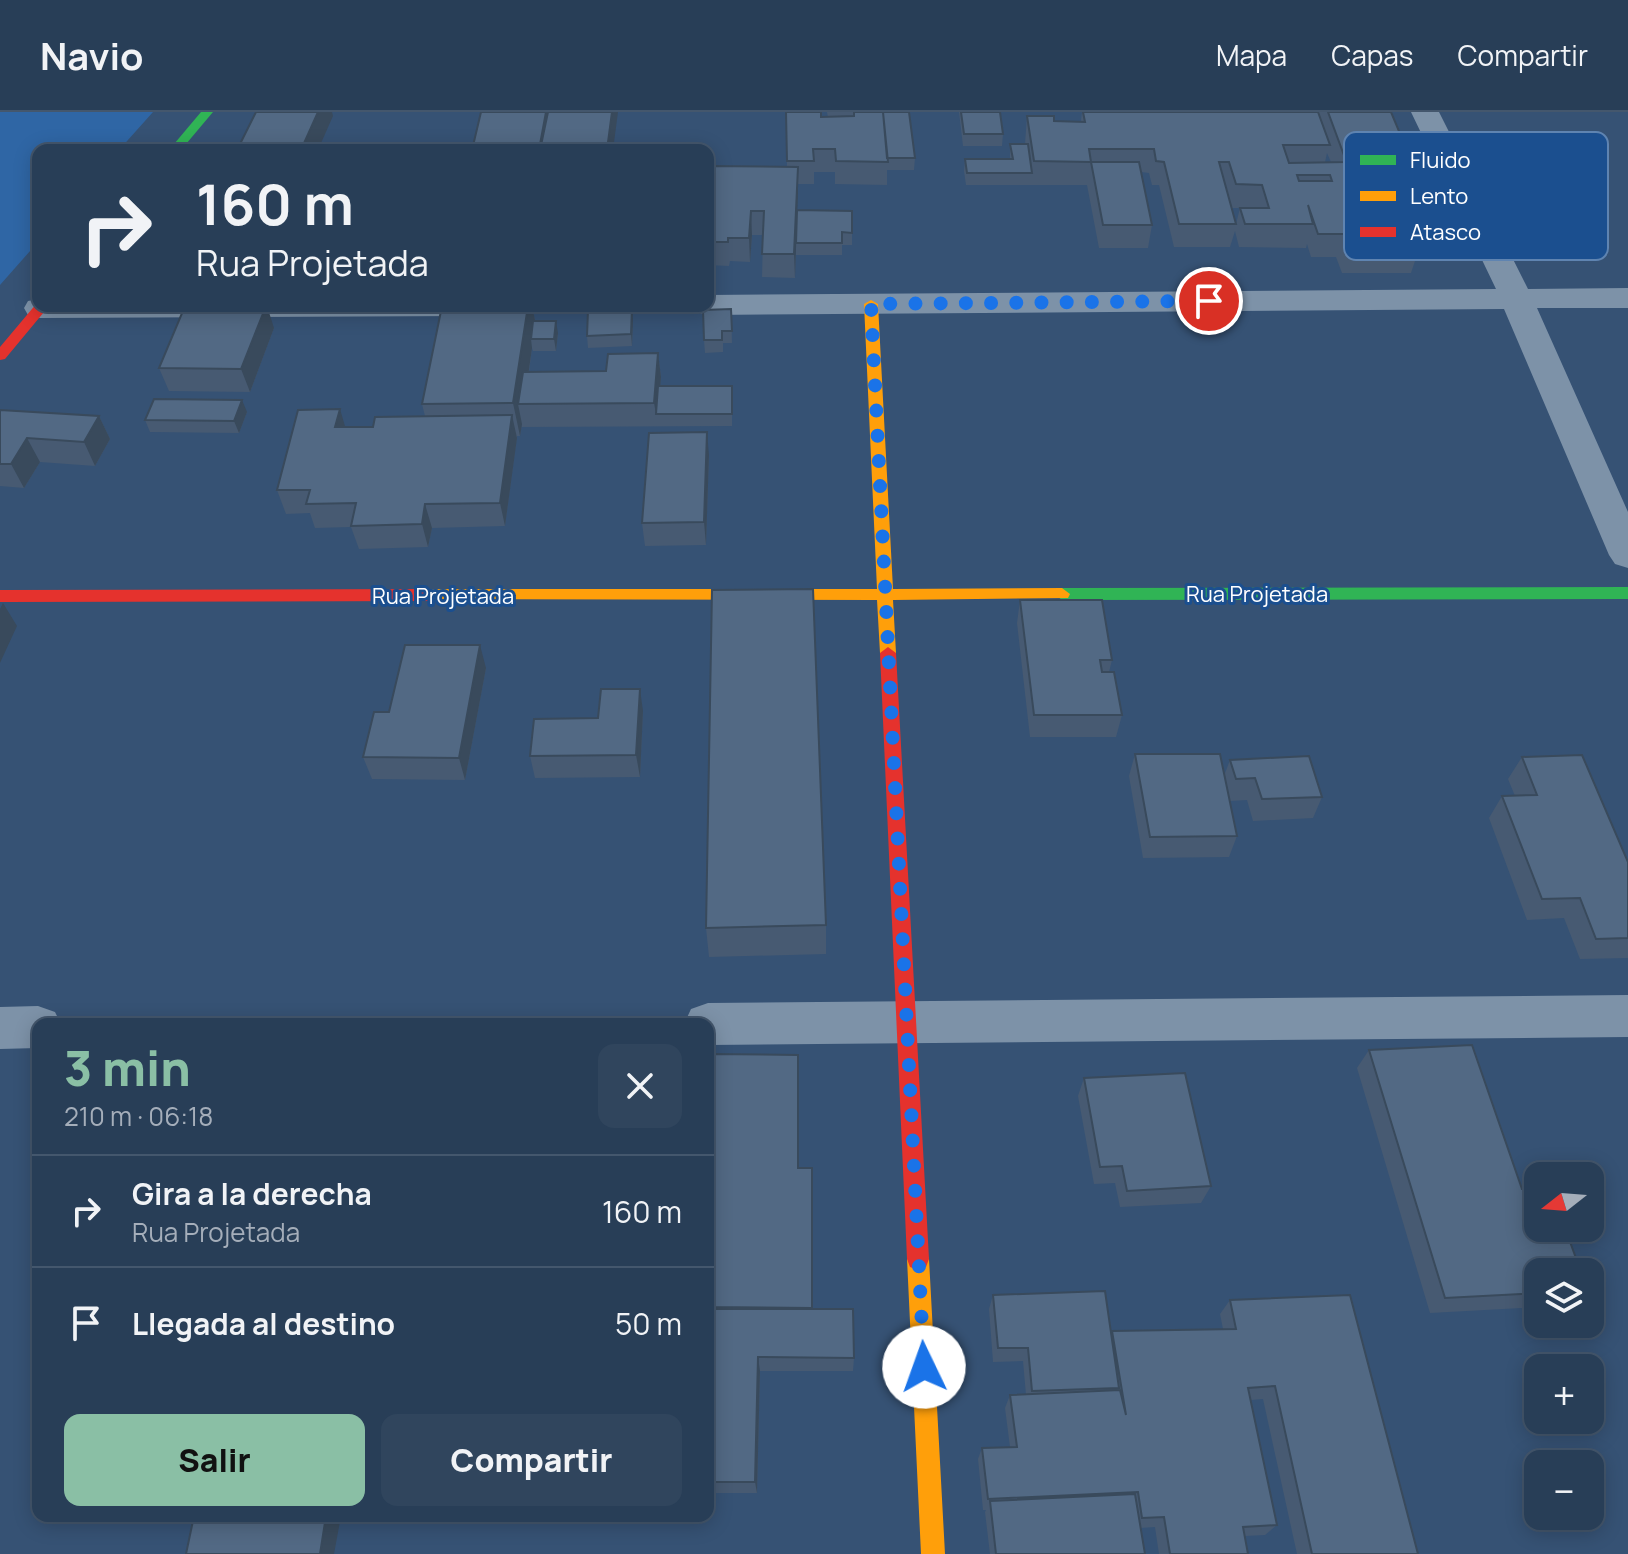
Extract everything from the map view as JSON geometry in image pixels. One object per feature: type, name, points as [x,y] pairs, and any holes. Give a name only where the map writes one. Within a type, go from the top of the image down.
[{"type":"street","points":[[180,144],[207,112]]},
{"type":"street","points":[[1425,112],[1435,132]]},
{"type":"street","points":[[1497,260],[1628,555]]},
{"type":"street","points":[[714,305],[1628,298]]},
{"type":"street","points":[[871,304],[933,1554]]},
{"type":"street","points":[[0,356],[37,312]]},
{"type":"street","name":"Rua Projetada","points":[[0,596],[1628,593]]},
{"type":"street","points":[[714,1024],[1628,1016]]},
{"type":"street","points":[[0,1028],[32,1027]]},
{"type":"shaded area","points":[[0,112],[153,112],[124,144],[32,144],[32,249],[0,285]]},
{"type":"building","points":[[256,112],[318,112],[304,144],[240,144]]},
{"type":"building","points":[[481,112],[546,112],[540,144],[473,144]]},
{"type":"building","points":[[548,112],[612,112],[608,144],[541,144]]},
{"type":"building","points":[[786,112],[821,112],[821,117],[883,112],[888,162],[836,161],[835,149],[813,149],[814,161],[787,161]]},
{"type":"building","points":[[883,112],[909,112],[915,158],[887,158]]},
{"type":"building","points":[[961,112],[1000,112],[1003,134],[964,134]]},
{"type":"building","points":[[1083,112],[1318,112],[1330,145],[1283,145],[1289,163],[1344,162],[1344,234],[1318,234],[1308,205],[1313,224],[1245,224],[1240,208],[1269,208],[1262,185],[1236,184],[1229,162],[1219,162],[1236,224],[1179,224],[1164,162],[1156,161],[1154,149],[1089,149],[1091,162],[1034,161],[1027,116],[1054,116],[1054,121],[1085,122]],"holes":[[[1297,175],[1330,175],[1332,181],[1299,181]]]},
{"type":"building","points":[[1328,112],[1391,112],[1399,132],[1344,132],[1344,155]]},
{"type":"building","points":[[1010,144],[1028,144],[1032,173],[967,173],[965,159],[1013,159]]},
{"type":"building","points":[[1091,162],[1139,162],[1152,225],[1103,225]]},
{"type":"building","points":[[714,166],[798,167],[794,254],[762,254],[764,211],[751,211],[749,238],[728,238],[728,242],[714,242]]},
{"type":"building","points":[[797,210],[852,211],[852,233],[842,232],[842,243],[796,243]]},
{"type":"building","points":[[731,309],[732,331],[722,331],[722,340],[704,340],[703,312]]},
{"type":"building","points":[[182,312],[264,312],[241,369],[159,368]]},
{"type":"building","points":[[441,312],[527,312],[513,403],[422,404]]},
{"type":"building","points":[[588,312],[632,312],[631,334],[587,336]]},
{"type":"building","points":[[533,321],[556,321],[554,339],[531,339]]},
{"type":"building","points":[[658,353],[654,403],[518,404],[523,372],[606,371],[608,354]]},
{"type":"building","points":[[658,386],[732,386],[732,414],[656,414]]},
{"type":"building","points":[[154,399],[242,400],[234,421],[145,420]]},
{"type":"building","points":[[340,409],[335,427],[373,427],[375,417],[512,415],[500,503],[425,504],[422,524],[351,526],[356,503],[306,504],[310,490],[277,490],[298,410]]},
{"type":"building","points":[[0,410],[99,416],[84,442],[27,438],[11,464],[0,464]]},
{"type":"building","points":[[707,432],[704,522],[642,523],[649,433]]},
{"type":"building","points":[[813,589],[826,925],[706,928],[712,590]]},
{"type":"building","points":[[1020,600],[1102,600],[1112,660],[1100,660],[1102,672],[1114,672],[1122,715],[1034,715]]},
{"type":"building","points":[[405,645],[480,645],[459,758],[363,757],[374,712],[389,712]]},
{"type":"building","points":[[601,689],[640,689],[636,755],[530,756],[534,719],[598,718]]},
{"type":"building","points":[[1135,754],[1220,754],[1237,836],[1150,837]]},
{"type":"building","points":[[1582,755],[1628,862],[1628,938],[1596,939],[1580,898],[1542,899],[1502,796],[1537,795],[1522,757]]},
{"type":"building","points":[[1309,756],[1322,797],[1262,799],[1255,778],[1236,779],[1230,760]]},
{"type":"building","points":[[1472,1045],[1524,1189],[1524,1242],[1570,1242],[1576,1258],[1524,1258],[1524,1294],[1445,1298],[1369,1050]]},
{"type":"building","points":[[714,1054],[798,1055],[798,1168],[812,1168],[812,1308],[714,1307]]},
{"type":"building","points":[[1185,1073],[1211,1186],[1127,1191],[1122,1166],[1100,1167],[1084,1078]]},
{"type":"building","points":[[1105,1291],[1119,1388],[1032,1391],[1028,1348],[998,1348],[993,1295]]},
{"type":"building","points":[[1350,1295],[1418,1554],[1312,1554],[1275,1386],[1248,1388],[1277,1525],[1243,1527],[1248,1554],[1170,1554],[1164,1517],[1142,1518],[1138,1492],[988,1499],[982,1448],[1017,1447],[1010,1395],[1120,1390],[1126,1415],[1112,1331],[1236,1329],[1230,1300]]},
{"type":"building","points":[[714,1309],[853,1309],[854,1358],[758,1357],[755,1482],[714,1482]]},
{"type":"building","points":[[1135,1494],[1145,1554],[996,1554],[990,1501]]},
{"type":"building","points":[[193,1522],[325,1522],[320,1554],[186,1554]]},
{"type":"traffic: fast","points":[[180,144],[207,112]]},
{"type":"traffic: fast","points":[[1062,594],[1628,593]]},
{"type":"traffic: slow","points":[[871,304],[888,653]]},
{"type":"traffic: slow","points":[[430,595],[1062,594]]},
{"type":"traffic: slow","points":[[918,1259],[933,1554]]},
{"type":"traffic: jam","points":[[0,356],[37,312]]},
{"type":"traffic: jam","points":[[0,596],[430,595]]},
{"type":"traffic: jam","points":[[888,653],[918,1259]]},
{"type":"route","points":[[924,1367],[871,304],[1209,301]]}]
